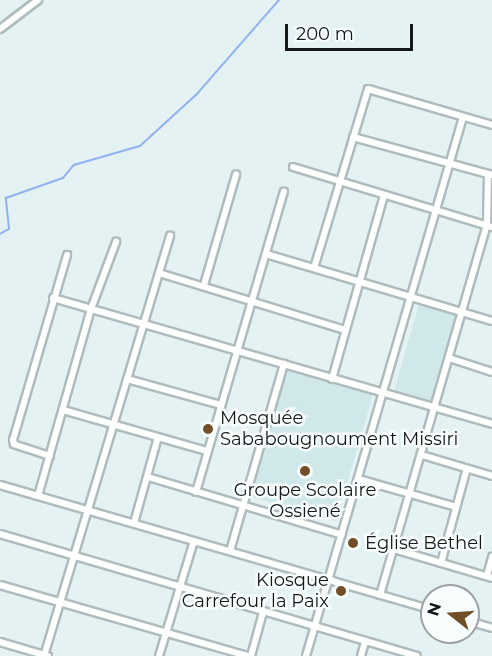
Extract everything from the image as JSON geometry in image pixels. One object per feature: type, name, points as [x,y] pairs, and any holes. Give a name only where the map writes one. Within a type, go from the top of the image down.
[{"type":"street","points":[[0,29],[38,0]]},
{"type":"street","points":[[314,268],[368,89],[492,124]]},
{"type":"street","points":[[306,656],[451,165],[463,117]]},
{"type":"street","points":[[353,137],[490,175],[489,226],[461,312],[411,494],[380,595]]},
{"type":"street","points":[[293,166],[436,213],[489,226]]},
{"type":"street","points":[[204,285],[236,175]]},
{"type":"street","points":[[196,492],[284,192]]},
{"type":"street","points":[[332,379],[384,195]]},
{"type":"street","points":[[0,642],[46,656],[73,556],[170,235]]},
{"type":"street","points":[[38,496],[92,309],[116,242]]},
{"type":"street","points":[[266,254],[411,299],[492,321]]},
{"type":"street","points":[[50,456],[15,444],[13,440],[67,255]]},
{"type":"street","points":[[159,273],[346,330]]},
{"type":"street","points":[[53,298],[492,424]]},
{"type":"street","points":[[449,358],[492,372]]},
{"type":"street","points":[[230,551],[284,364]]},
{"type":"street","points":[[127,379],[221,405]]},
{"type":"street","points":[[63,410],[207,451]]},
{"type":"street","points":[[134,523],[158,437]]},
{"type":"street","points":[[422,455],[492,476]]},
{"type":"street","points":[[441,563],[467,468]]},
{"type":"street","points":[[148,477],[342,535]]},
{"type":"street","points":[[358,479],[456,507]]},
{"type":"street","points":[[0,485],[420,607]]},
{"type":"street","points":[[0,534],[413,656]]},
{"type":"street","points":[[159,656],[194,541]]},
{"type":"street","points":[[394,549],[489,577],[492,557]]},
{"type":"street","points":[[0,585],[249,656],[263,612]]},
{"type":"street","points":[[361,656],[365,642]]},
{"type":"shaded area","points":[[419,304],[457,315],[433,402],[394,391]]},
{"type":"shaded area","name":"Groupe Scolaire Ossiené","points":[[287,371],[373,396],[336,521],[251,497]]},
{"type":"waterway","points":[[0,234],[9,229],[6,198],[63,178],[74,165],[140,146],[197,94],[279,0]]},
{"type":"place","name":"Mosquée Sababougnoument Missiri","points":[[208,429]]},
{"type":"place","name":"Groupe Scolaire Ossiené","points":[[305,471]]},
{"type":"place","name":"Église Bethel","points":[[353,543]]},
{"type":"place","name":"Kiosque Carrefour la Paix","points":[[341,591]]}]
